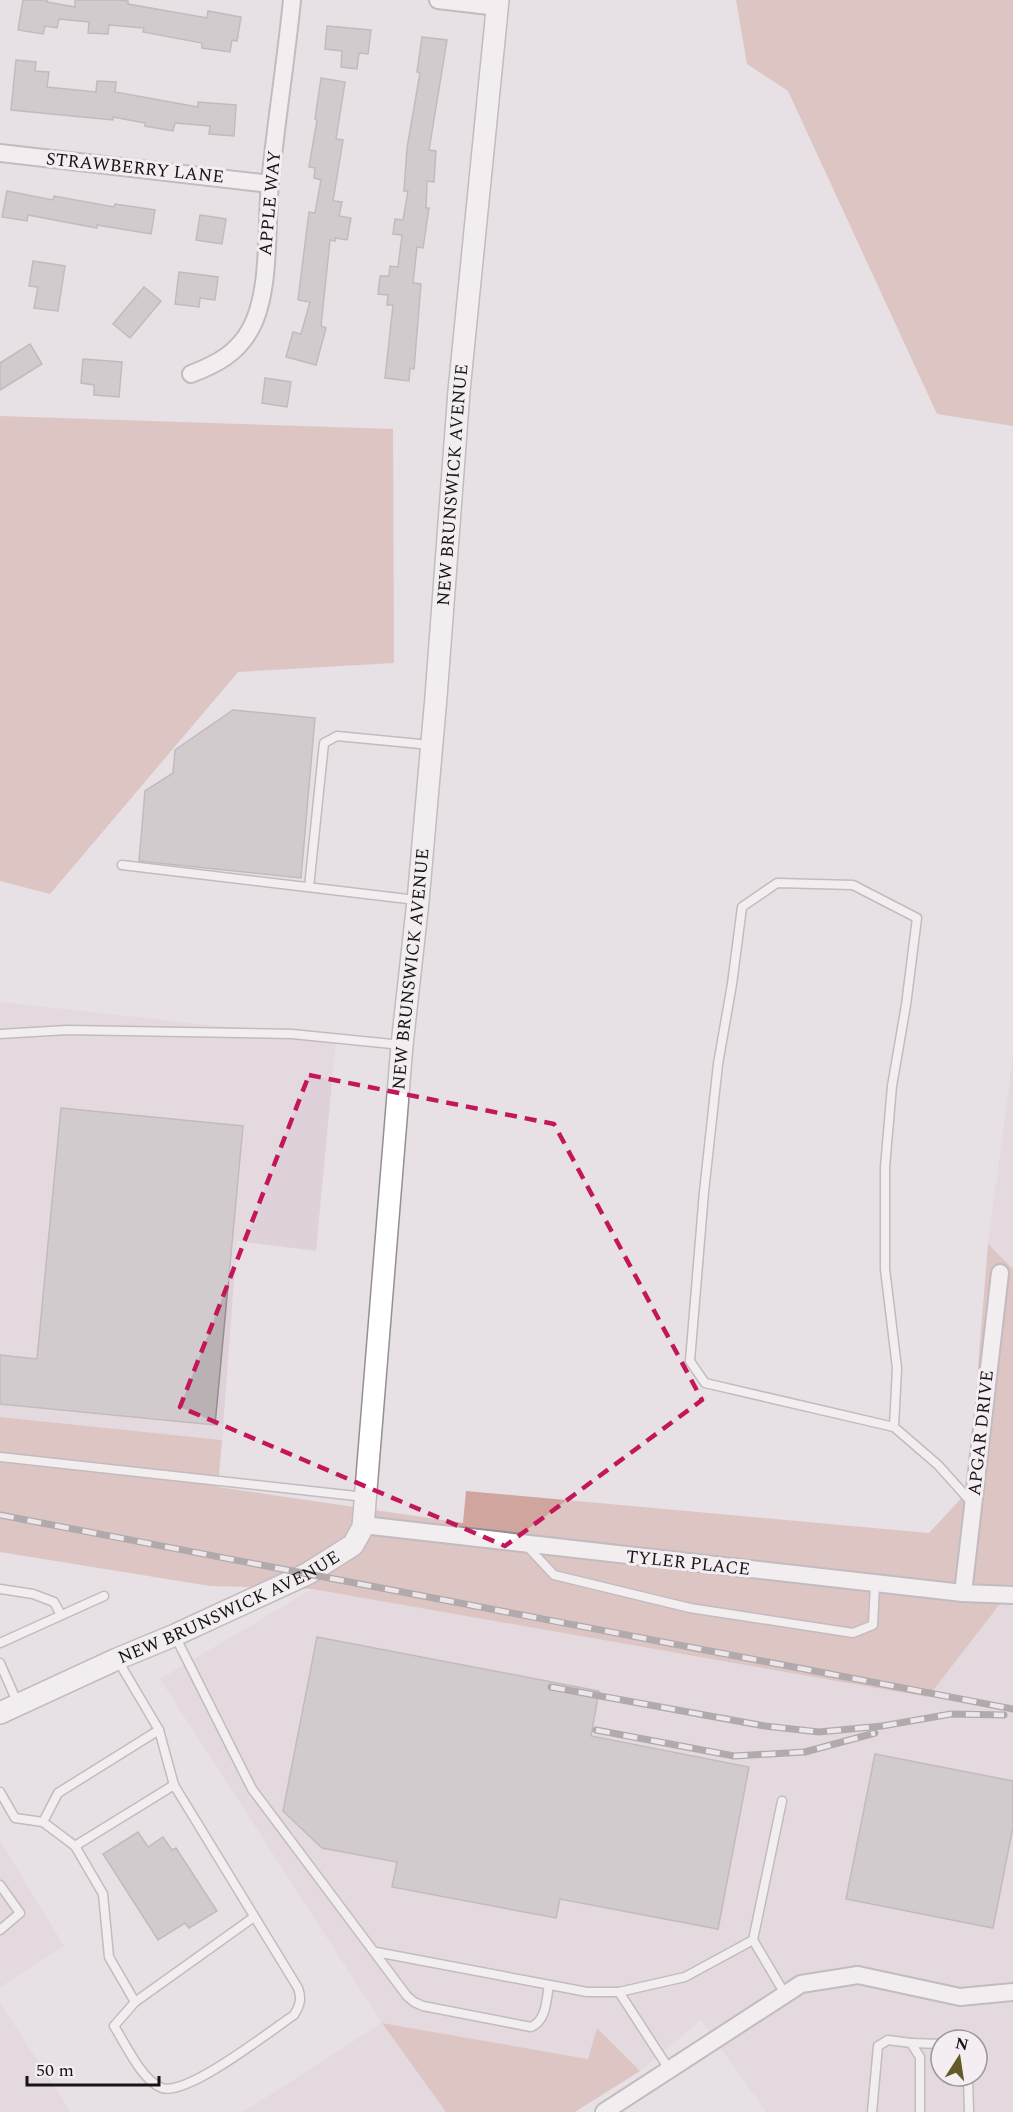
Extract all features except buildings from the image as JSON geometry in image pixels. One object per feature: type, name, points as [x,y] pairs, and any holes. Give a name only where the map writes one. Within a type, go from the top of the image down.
[{"type":"street","name":"APPLE WAY","points":[[191,374],[215,365],[236,350],[252,327],[261,299],[270,184],[292,0]]},
{"type":"street","points":[[438,0],[498,4]]},
{"type":"street","name":"NEW BRUNSWICK AVENUE","points":[[9,1709],[307,1574],[353,1545],[363,1525],[402,1045],[432,745],[459,390],[498,4]]},
{"type":"street","name":"STRAWBERRY LANE","points":[[0,153],[270,184]]},
{"type":"street","name":"APGAR DRIVE","points":[[963,1593],[1000,1273]]},
{"type":"street","name":"TYLER PLACE","points":[[363,1525],[875,1584],[963,1593],[1013,1595]]},
{"type":"street","points":[[604,2112],[801,1984],[858,1975],[960,1997],[1013,1992]]},
{"type":"lane","points":[[309,887],[324,743],[337,736],[432,745]]},
{"type":"lane","points":[[122,865],[418,900]]},
{"type":"lane","points":[[894,1427],[897,1368],[885,1269],[885,1167],[892,1086],[906,1005],[917,918],[854,885],[777,883],[742,907],[717,1075],[704,1192],[690,1361],[705,1383],[894,1427],[938,1465],[974,1504]]},
{"type":"lane","points":[[0,1034],[67,1030],[292,1034],[402,1045]]},
{"type":"lane","points":[[0,1457],[365,1497]]},
{"type":"lane","points":[[525,1545],[555,1575],[690,1608],[853,1633],[873,1626],[875,1584]]},
{"type":"lane","points":[[0,1588],[33,1594],[54,1602],[61,1615]]},
{"type":"lane","points":[[0,1643],[104,1596]]},
{"type":"lane","points":[[175,1635],[252,1790],[407,1996],[423,2006],[531,2027],[538,2024],[543,2016],[549,1985]]},
{"type":"lane","points":[[117,1659],[159,1730],[174,1785],[298,1988],[301,1996],[300,2006],[294,2015],[200,2079],[182,2087],[163,2088],[147,2078],[114,2026],[135,2002],[254,1917]]},
{"type":"lane","points":[[0,1664],[9,1709]]},
{"type":"lane","points":[[43,1821],[58,1793],[159,1730]]},
{"type":"lane","points":[[75,1846],[174,1785]]},
{"type":"lane","points":[[0,1792],[15,1818],[43,1821],[75,1846],[103,1894],[109,1957],[135,2002]]},
{"type":"lane","points":[[782,1801],[753,1940],[785,1994]]},
{"type":"lane","points":[[0,1885],[21,1913],[0,1930]]},
{"type":"lane","points":[[376,1952],[587,1992],[619,1992],[685,1977],[753,1940]]},
{"type":"lane","points":[[619,1992],[669,2069]]},
{"type":"lane","points":[[872,2112],[878,2046],[888,2040],[929,2044]]},
{"type":"lane","points":[[912,2043],[920,2057],[920,2112]]},
{"type":"lane","points":[[968,2088],[969,2112]]},
{"type":"highlighted area","points":[[309,1075],[554,1124],[702,1400],[505,1546],[180,1407]]},
{"type":"shaded area","points":[[736,0],[1013,0],[1013,426],[937,414],[788,91],[747,64]]},
{"type":"shaded area","points":[[0,416],[393,429],[394,663],[238,672],[50,894],[0,881]]},
{"type":"shaded area","points":[[0,1002],[336,1039],[316,1251],[237,1241],[222,1440],[0,1417]]},
{"type":"shaded area","points":[[1013,1056],[1013,1269],[988,1244]]},
{"type":"shaded area","points":[[988,1244],[1013,1269],[1013,1597],[1006,1596],[928,1697],[312,1589],[210,1586],[0,1552],[0,1417],[222,1440],[218,1487],[463,1523],[466,1491],[929,1533],[968,1491]]},
{"type":"shaded area","points":[[312,1589],[928,1697],[1006,1595],[1013,1597],[1013,2112],[766,2112],[701,2020],[640,2071],[597,2028],[589,2059],[383,2023],[446,2112],[243,2112],[382,2023],[160,1679]]},
{"type":"shaded area","points":[[0,1840],[64,1946],[0,1987]]},
{"type":"shaded area","points":[[0,2003],[71,2112],[0,2112]]},
{"type":"shaded area","points":[[382,2023],[588,2059],[597,2028],[640,2071],[575,2112],[446,2112]]},
{"type":"railway","points":[[0,1515],[1013,1709]]},
{"type":"railway","points":[[551,1687],[765,1726],[819,1732],[882,1726],[951,1714],[1004,1715]]},
{"type":"railway","points":[[596,1730],[734,1756],[805,1752],[875,1733]]}]
